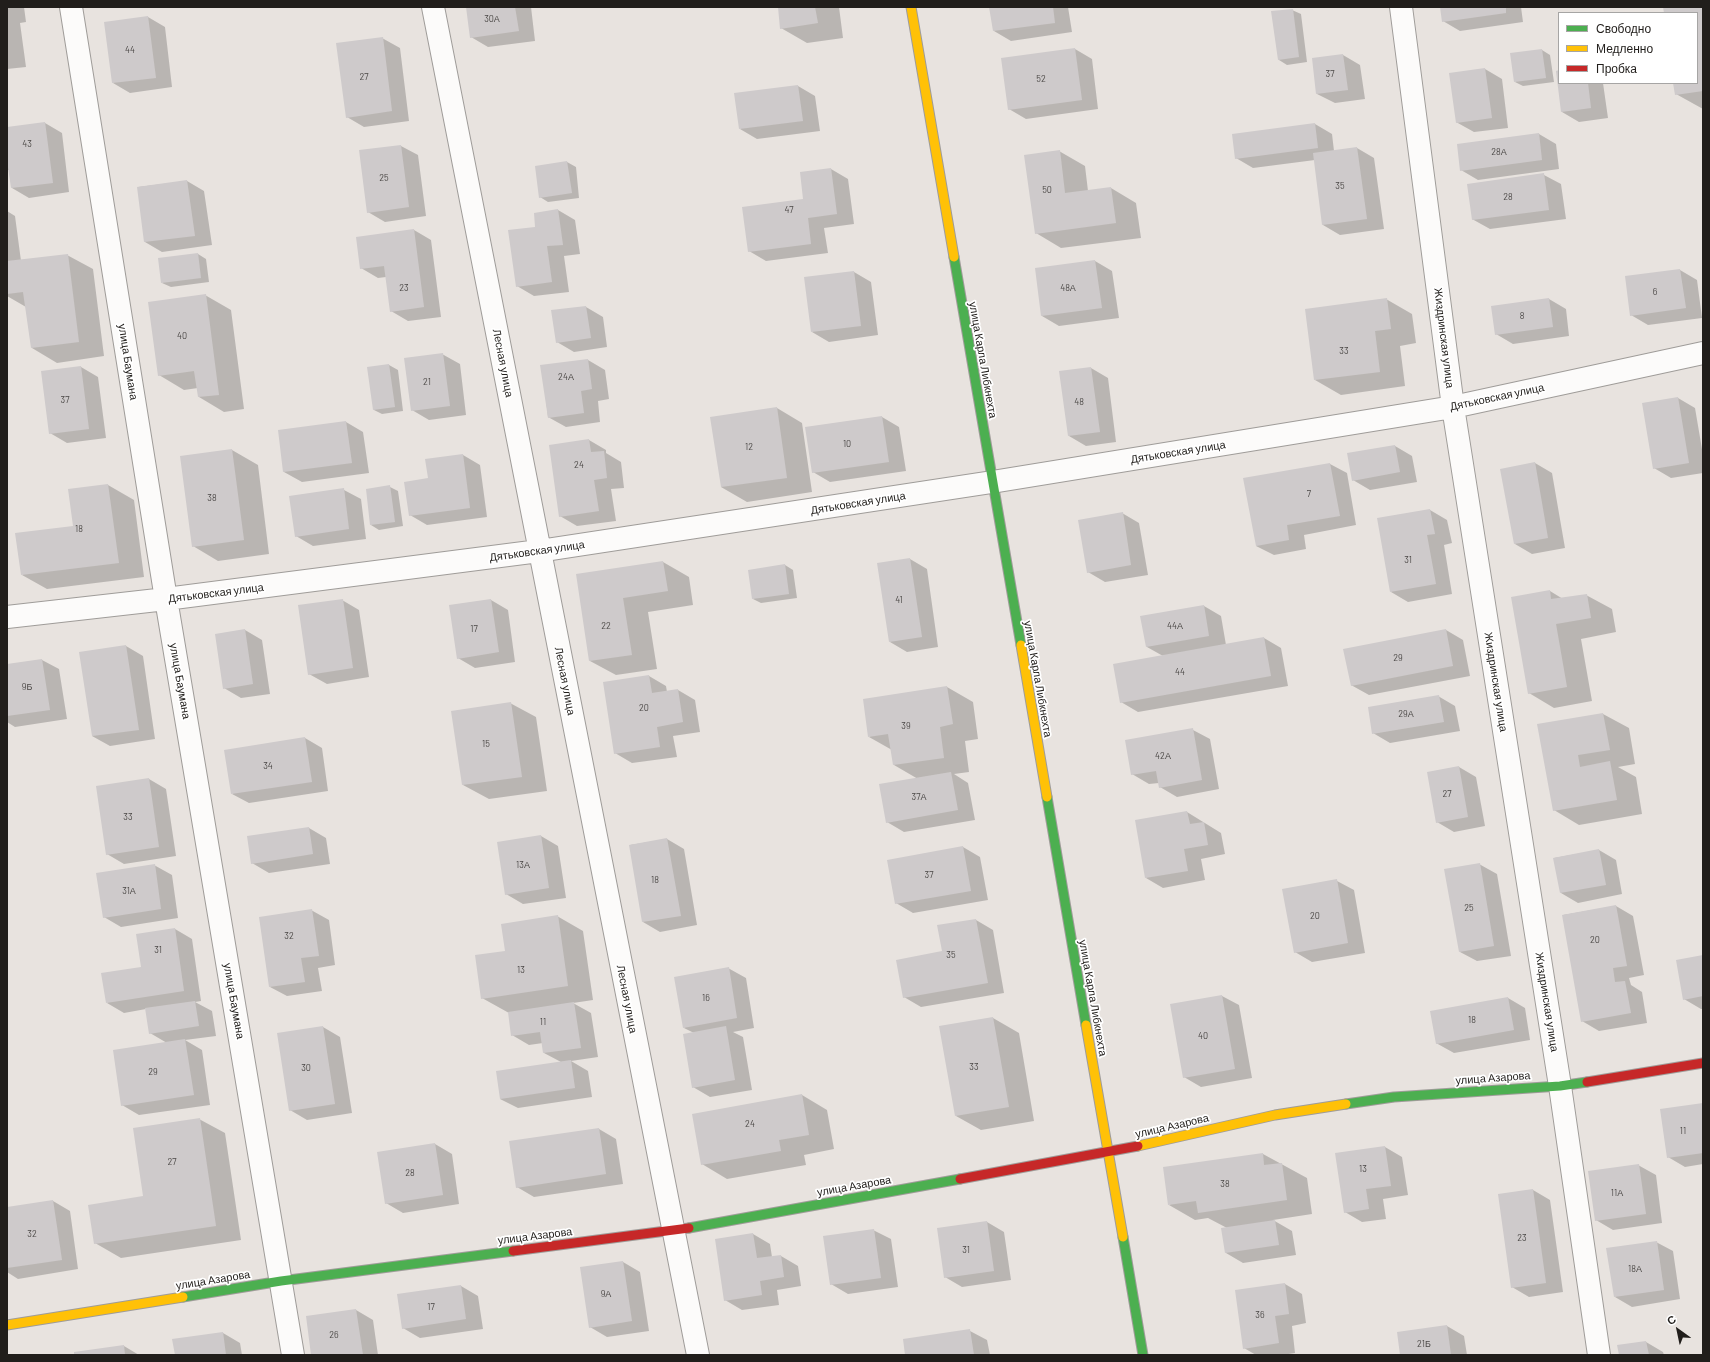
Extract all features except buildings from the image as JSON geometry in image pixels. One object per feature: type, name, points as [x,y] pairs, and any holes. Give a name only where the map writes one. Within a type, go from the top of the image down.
[{"type":"street","name":"улица Баумана","points":[[71,7],[166,599],[293,1355]]},
{"type":"street","name":"Лесная улица","points":[[433,7],[698,1355]]},
{"type":"street","name":"улица Карла Либкнехта","points":[[911,7],[1143,1355]]},
{"type":"street","name":"Жиздринская улица","points":[[1401,7],[1453,407],[1560,1086],[1599,1355]]},
{"type":"street","name":"Дятьковская улица","points":[[7,617],[166,599],[539,551],[992,482],[1453,407],[1703,353]]},
{"type":"street","name":"улица Азарова","points":[[7,1325],[281,1281],[673,1231],[1108,1153],[1275,1115],[1386,1098],[1560,1086],[1703,1063]]},
{"type":"traffic: fast","points":[[954,257],[1021,645]]},
{"type":"traffic: fast","points":[[1047,797],[1086,1025]]},
{"type":"traffic: fast","points":[[1346,1104],[1394,1097],[1560,1086],[1587,1082]]},
{"type":"traffic: fast","points":[[689,1228],[960,1179]]},
{"type":"traffic: fast","points":[[1123,1237],[1143,1355]]},
{"type":"traffic: fast","points":[[183,1297],[281,1281],[513,1251]]},
{"type":"traffic: slow","points":[[911,7],[954,257]]},
{"type":"traffic: slow","points":[[1021,645],[1047,797]]},
{"type":"traffic: slow","points":[[1086,1025],[1123,1237]]},
{"type":"traffic: slow","points":[[1138,1146],[1275,1115],[1346,1104]]},
{"type":"traffic: slow","points":[[7,1325],[183,1297]]},
{"type":"traffic: jam","points":[[1587,1082],[1703,1063]]},
{"type":"traffic: jam","points":[[960,1179],[1138,1146]]},
{"type":"traffic: jam","points":[[513,1251],[689,1228]]}]
